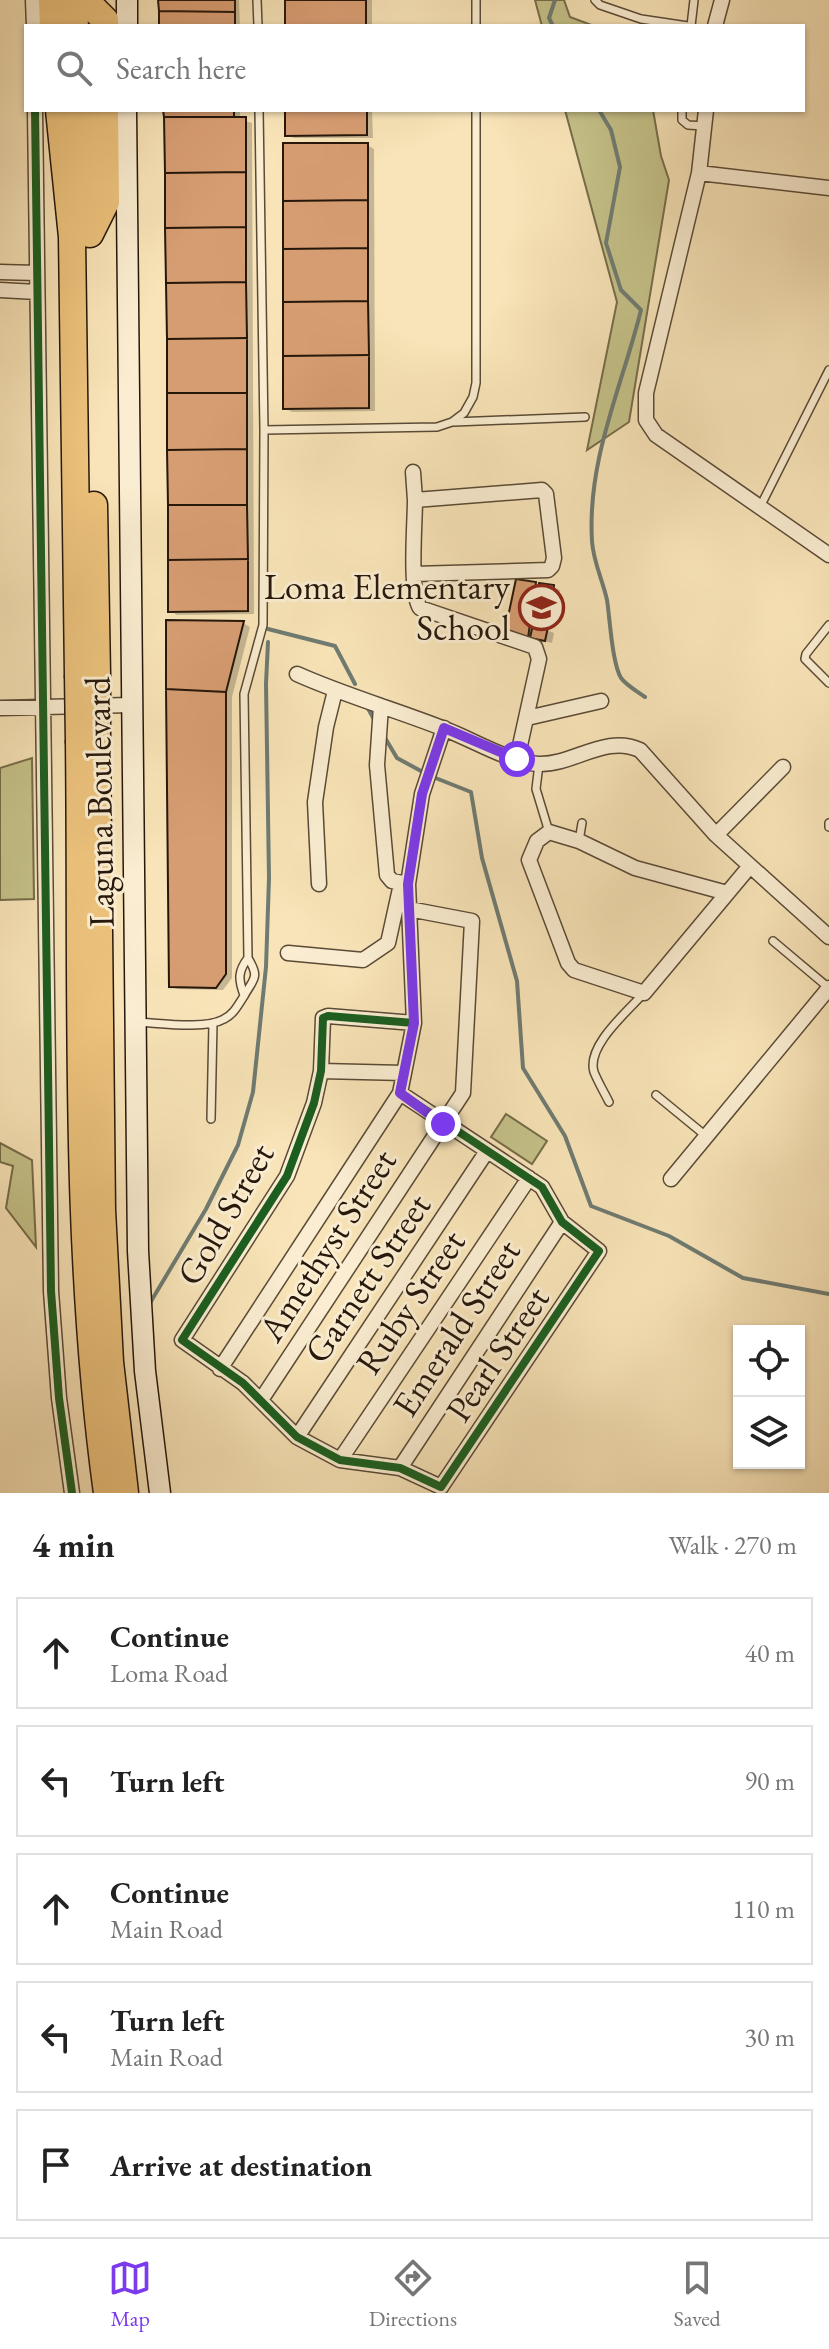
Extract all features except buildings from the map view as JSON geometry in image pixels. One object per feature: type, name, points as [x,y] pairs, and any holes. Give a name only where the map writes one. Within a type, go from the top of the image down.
[{"type":"highway","points":[[52,0],[53,24]]},
{"type":"highway","points":[[73,0],[75,24]]},
{"type":"highway","points":[[59,112],[72,237],[87,675]]},
{"type":"highway","points":[[80,112],[88,237],[88,743],[104,1252],[110,1362],[125,1493]]},
{"type":"highway","points":[[88,237],[106,202],[105,112]]},
{"type":"highway","points":[[88,743],[86,1265],[92,1364],[107,1493]]},
{"type":"main road","points":[[106,17],[127,0]]},
{"type":"main road","name":"Laguna Boulevard","points":[[126,112],[138,1251],[145,1371],[160,1493]]},
{"type":"street","points":[[33,0],[34,24]]},
{"type":"street","points":[[716,24],[722,0]]},
{"type":"street","points":[[35,112],[51,1291],[59,1398],[72,1493]]},
{"type":"street","points":[[706,112],[699,173],[647,383],[646,420],[656,435],[829,555]]},
{"type":"street","points":[[699,173],[829,188]]},
{"type":"street","points":[[0,272],[37,273]]},
{"type":"street","points":[[0,290],[37,292]]},
{"type":"street","points":[[413,472],[414,574],[416,601],[420,608],[535,647],[539,659],[517,759]]},
{"type":"street","points":[[414,574],[548,570],[554,558],[548,500],[542,490],[415,500]]},
{"type":"street","points":[[297,674],[335,691],[444,728],[517,759],[539,764],[603,746],[628,744],[640,750],[716,835],[829,937]]},
{"type":"street","points":[[319,884],[315,802],[326,727],[335,691]]},
{"type":"street","points":[[527,718],[601,701]]},
{"type":"street","points":[[0,708],[131,705]]},
{"type":"street","points":[[381,706],[377,765],[387,875],[407,894]]},
{"type":"street","points":[[400,1468],[340,1460],[297,1437],[243,1383],[220,1369],[400,1093],[414,1023],[407,894],[422,794],[444,728]]},
{"type":"street","points":[[716,835],[783,767]]},
{"type":"street","points":[[727,893],[635,868],[579,841],[549,832],[537,841],[529,860],[564,958],[574,970],[644,993],[750,866]]},
{"type":"street","points":[[288,953],[363,960],[388,943],[407,894]]},
{"type":"street","name":"Amethyst Street","points":[[261,1400],[463,1093],[472,921],[407,894]]},
{"type":"street","points":[[671,1179],[829,988]]},
{"type":"street","name":"Gold Street","points":[[220,1369],[182,1340],[287,1176],[314,1103],[321,1071],[323,1018],[414,1023]]},
{"type":"street","points":[[321,1071],[404,1073]]},
{"type":"street","points":[[400,1093],[542,1187],[562,1222]]},
{"type":"street","name":"Garnett Street","points":[[297,1437],[487,1151]]},
{"type":"street","name":"Ruby Street","points":[[340,1460],[529,1178]]},
{"type":"street","name":"Pearl Street","points":[[400,1468],[441,1487],[599,1251],[562,1222]]},
{"type":"street","name":"Emerald Street","points":[[400,1468],[562,1222]]},
{"type":"lane","points":[[257,0],[258,24]]},
{"type":"lane","points":[[476,0],[476,24]]},
{"type":"lane","points":[[595,0],[641,23]]},
{"type":"lane","points":[[689,24],[694,0]]},
{"type":"lane","points":[[135,1022],[213,1023],[229,1016],[254,983],[256,970],[248,958],[244,694],[263,625],[264,430],[259,112]]},
{"type":"lane","points":[[452,422],[464,413],[473,397],[476,383],[476,112]]},
{"type":"lane","points":[[682,112],[682,120],[688,125],[704,126]]},
{"type":"lane","points":[[760,507],[829,370]]},
{"type":"lane","points":[[264,430],[419,429],[452,422],[585,417]]},
{"type":"lane","points":[[829,625],[805,659],[829,683]]},
{"type":"lane","points":[[539,764],[536,789],[549,832]]},
{"type":"lane","points":[[579,841],[582,823]]},
{"type":"lane","points":[[773,941],[829,988]]},
{"type":"lane","points":[[244,995],[239,981],[240,968],[248,958]]},
{"type":"lane","points":[[609,1102],[593,1070],[594,1055],[602,1041],[644,993]]},
{"type":"lane","points":[[211,1119],[213,1023]]},
{"type":"lane","points":[[656,1095],[706,1136]]},
{"type":"shaded area","points":[[535,0],[564,0],[570,17],[589,24],[541,24]]},
{"type":"shaded area","points":[[566,112],[653,112],[661,156],[669,180],[629,422],[587,450],[617,302]]},
{"type":"shaded area","points":[[32,758],[34,899],[0,900],[0,768]]},
{"type":"shaded area","points":[[506,1114],[547,1141],[532,1164],[491,1137]]},
{"type":"shaded area","points":[[0,1143],[32,1160],[36,1247],[6,1208],[13,1166],[0,1162]]},
{"type":"waterway","points":[[552,24],[549,18],[555,0]]},
{"type":"waterway","points":[[600,112],[611,130],[620,167],[606,243],[621,290],[641,310],[600,452],[592,511],[592,541],[607,600],[618,671],[626,683],[645,697]]},
{"type":"waterway","points":[[268,629],[335,646],[355,684]]},
{"type":"waterway","points":[[150,1303],[206,1209],[238,1145],[253,1092],[266,967],[269,878],[268,642]]},
{"type":"waterway","points":[[366,705],[375,721]]},
{"type":"waterway","points":[[384,736],[397,758],[421,771]]},
{"type":"waterway","points":[[433,777],[471,792],[482,858],[517,981],[523,1068],[565,1136],[591,1206],[669,1236],[743,1278],[829,1294]]},
{"type":"cycle path","points":[[35,112],[51,1291],[59,1398],[72,1493]]},
{"type":"cycle path","points":[[400,1093],[542,1187],[562,1222],[599,1251],[441,1487],[400,1468],[340,1460],[297,1437],[243,1383],[182,1340],[287,1176],[314,1103],[321,1071],[323,1018],[414,1023]]},
{"type":"place","name":"Loma Elementary School","points":[[541,607]]},
{"type":"route","points":[[443,1124],[400,1093],[414,1023],[408,884],[422,794],[444,728],[517,759]]}]
